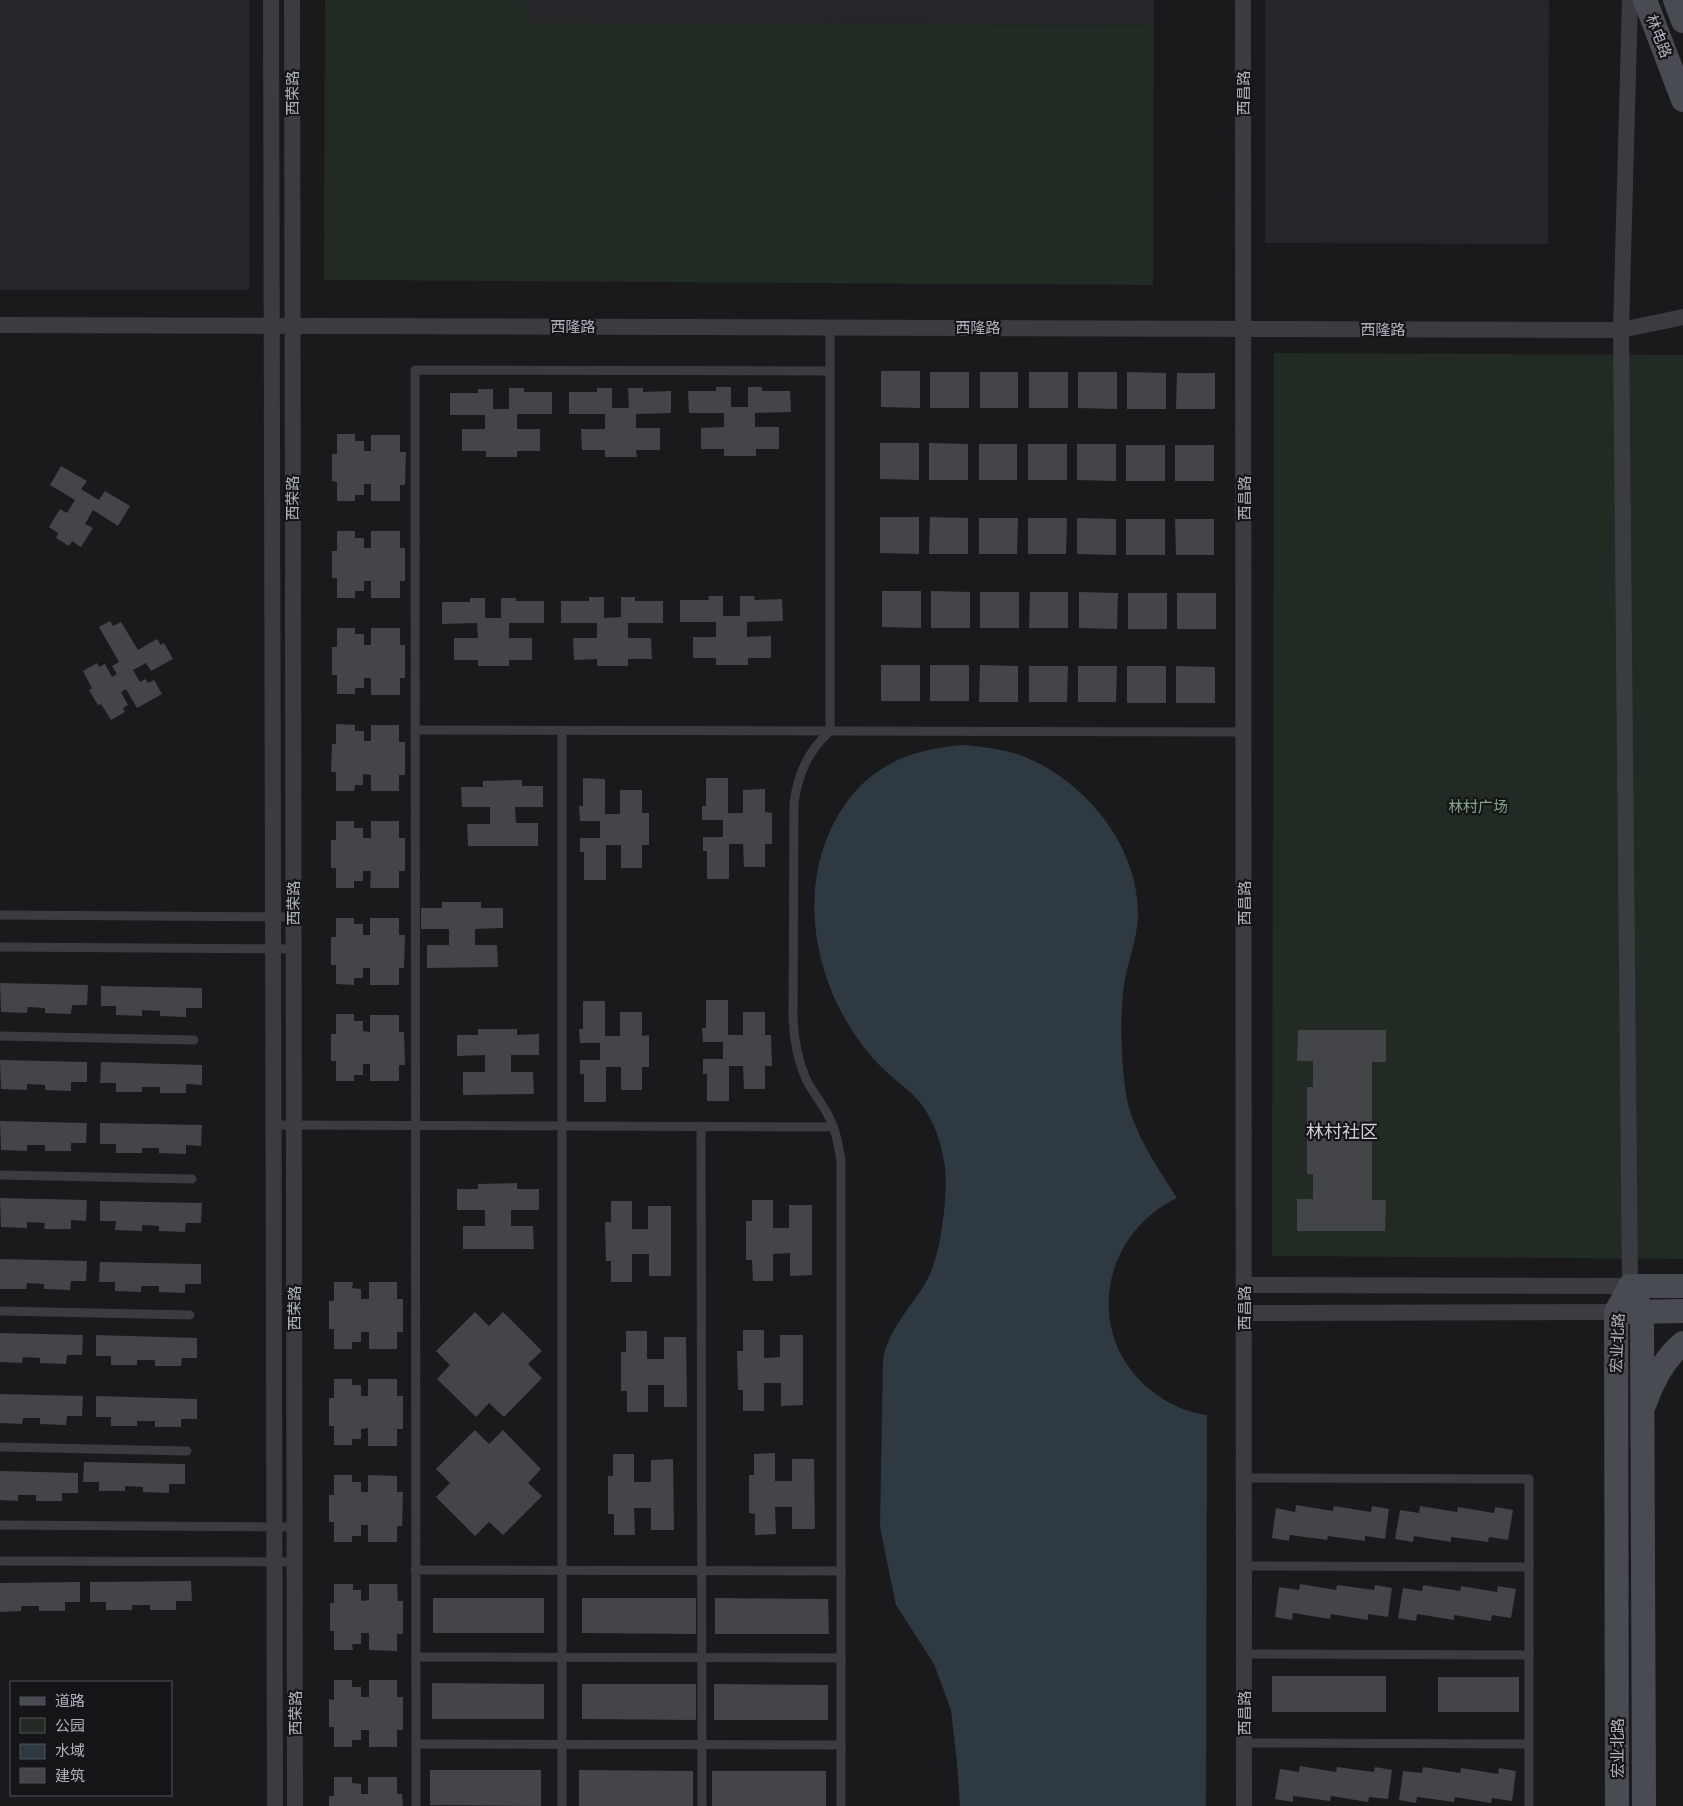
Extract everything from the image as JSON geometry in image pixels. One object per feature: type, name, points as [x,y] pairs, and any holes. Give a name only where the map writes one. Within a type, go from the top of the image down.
[{"type":"main road","name":"林电路","points":[[1645,0],[1683,100]]},
{"type":"main road","name":"林电路","points":[[1675,0],[1683,21]]},
{"type":"main road","points":[[1630,1286],[1683,1286]]},
{"type":"main road","name":"宏业北路","points":[[1630,1286],[1642,1311],[1644,1806]]},
{"type":"main road","name":"宏业北路","points":[[1617,1806],[1616,1312],[1630,1286]]},
{"type":"main road","points":[[1616,1312],[1683,1311]]},
{"type":"main road","points":[[1642,1419],[1650,1388],[1658,1373],[1667,1359],[1683,1343]]},
{"type":"street","name":"西荣路","points":[[271,0],[275,1806]]},
{"type":"street","name":"西荣路","points":[[292,0],[295,1806]]},
{"type":"street","name":"西昌路","points":[[1243,0],[1244,1806]]},
{"type":"street","points":[[1244,1285],[1630,1286],[1622,330],[1630,0]]},
{"type":"street","name":"西隆路","points":[[0,325],[1622,330],[1683,317]]},
{"type":"street","points":[[1244,1313],[1616,1312]]},
{"type":"lane","points":[[830,327],[830,731],[820,741],[805,763],[799,776],[794,803],[793,1018],[794,1034],[801,1066],[815,1095],[828,1115],[837,1137],[841,1160],[841,1806]]},
{"type":"lane","points":[[416,1806],[415,370],[830,371]]},
{"type":"lane","points":[[415,730],[1244,732]]},
{"type":"lane","points":[[562,731],[562,1806]]},
{"type":"lane","points":[[0,915],[293,917]]},
{"type":"lane","points":[[0,947],[293,949]]},
{"type":"lane","points":[[0,1036],[194,1040]]},
{"type":"lane","points":[[273,1125],[833,1127]]},
{"type":"lane","points":[[701,1126],[702,1806]]},
{"type":"lane","points":[[0,1175],[192,1178]]},
{"type":"lane","points":[[0,1311],[190,1315]]},
{"type":"lane","points":[[0,1447],[187,1451]]},
{"type":"lane","points":[[1244,1478],[1529,1478],[1529,1806]]},
{"type":"lane","points":[[0,1525],[294,1527]]},
{"type":"lane","points":[[0,1560],[294,1562]]},
{"type":"lane","points":[[1244,1566],[1529,1567]]},
{"type":"lane","points":[[416,1570],[841,1571]]},
{"type":"lane","points":[[1244,1654],[1529,1655]]},
{"type":"lane","points":[[416,1657],[841,1658]]},
{"type":"lane","points":[[1244,1743],[1529,1744]]},
{"type":"lane","points":[[416,1744],[841,1745]]},
{"type":"shaded area","points":[[0,0],[249,0],[249,290],[0,290]]},
{"type":"shaded area","points":[[527,0],[1154,0],[1154,25],[527,22]]},
{"type":"shaded area","points":[[1265,0],[1549,0],[1548,244],[1265,243]]},
{"type":"green space","points":[[325,0],[527,0],[528,22],[1154,25],[1153,285],[324,280]]},
{"type":"green space","name":"林村广场","points":[[1274,353],[1683,355],[1683,1259],[1272,1256]]},
{"type":"water","points":[[964,745],[985,747],[1020,755],[1044,766],[1066,780],[1104,818],[1118,841],[1129,865],[1136,891],[1138,917],[1135,940],[1125,979],[1122,1007],[1122,1056],[1125,1087],[1130,1113],[1141,1138],[1177,1198],[1151,1215],[1131,1236],[1117,1261],[1110,1288],[1109,1316],[1116,1343],[1130,1369],[1164,1400],[1192,1412],[1207,1415],[1206,1806],[960,1806],[951,1710],[934,1664],[896,1605],[880,1527],[883,1361],[885,1350],[894,1329],[926,1282],[936,1258],[944,1209],[945,1167],[938,1136],[924,1108],[910,1092],[885,1071],[871,1056],[852,1031],[837,1003],[825,973],[818,942],[814,911],[816,879],[823,848],[836,819],[847,801],[860,786],[889,764],[906,757],[943,747]]},
{"type":"building","points":[[881,371],[920,371],[920,408],[881,407]]},
{"type":"building","points":[[930,372],[969,372],[969,408],[930,408]]},
{"type":"building","points":[[980,372],[1018,372],[1018,408],[980,408]]},
{"type":"building","points":[[1029,372],[1068,372],[1068,408],[1029,408]]},
{"type":"building","points":[[1078,372],[1117,372],[1117,409],[1078,408]]},
{"type":"building","points":[[1127,372],[1166,373],[1166,409],[1127,409]]},
{"type":"building","points":[[1177,373],[1215,373],[1215,409],[1176,409]]},
{"type":"building","points":[[716,387],[731,387],[731,407],[748,407],[748,387],[762,387],[762,391],[790,391],[791,412],[755,413],[755,427],[779,427],[779,449],[756,449],[756,456],[724,456],[724,449],[701,449],[701,428],[724,427],[724,413],[689,413],[688,391],[716,391]]},
{"type":"building","points":[[509,388],[524,388],[524,392],[552,392],[552,414],[517,414],[517,429],[540,429],[540,451],[517,451],[517,457],[486,457],[486,451],[462,451],[462,429],[485,429],[485,415],[450,415],[450,393],[478,393],[478,389],[493,389],[493,409],[509,409]]},
{"type":"building","points":[[597,388],[612,388],[612,408],[629,408],[628,388],[643,388],[643,392],[671,391],[671,413],[636,414],[636,428],[660,428],[660,450],[636,450],[637,457],[605,457],[605,450],[582,450],[581,429],[605,429],[605,414],[569,414],[569,392],[597,392]]},
{"type":"building","points":[[337,434],[355,434],[355,441],[364,441],[364,451],[371,451],[371,435],[400,435],[400,452],[406,452],[405,485],[400,485],[400,501],[371,501],[371,484],[364,484],[364,495],[355,495],[355,501],[337,501],[337,482],[332,481],[332,454],[337,454]]},
{"type":"building","points":[[880,443],[919,443],[919,480],[880,479]]},
{"type":"building","points":[[929,443],[968,444],[968,480],[929,480]]},
{"type":"building","points":[[979,444],[1017,444],[1017,480],[979,480]]},
{"type":"building","points":[[1028,444],[1067,444],[1067,480],[1028,480]]},
{"type":"building","points":[[1077,444],[1116,444],[1116,481],[1077,480]]},
{"type":"building","points":[[1126,445],[1165,445],[1165,481],[1126,481]]},
{"type":"building","points":[[1175,445],[1214,445],[1214,481],[1175,481]]},
{"type":"building","points":[[61,466],[87,481],[81,489],[99,500],[105,491],[130,506],[118,526],[93,510],[85,524],[93,528],[81,547],[72,541],[69,546],[56,538],[58,533],[49,527],[60,509],[67,513],[75,500],[50,485]]},
{"type":"building","points":[[880,517],[919,517],[919,554],[880,553]]},
{"type":"building","points":[[930,517],[968,518],[968,554],[929,554]]},
{"type":"building","points":[[979,518],[1018,518],[1017,554],[979,554]]},
{"type":"building","points":[[1028,518],[1067,518],[1066,554],[1028,554]]},
{"type":"building","points":[[1077,518],[1116,519],[1116,555],[1077,554]]},
{"type":"building","points":[[1126,519],[1165,519],[1165,555],[1126,555]]},
{"type":"building","points":[[1175,519],[1214,519],[1214,555],[1176,555]]},
{"type":"building","points":[[337,531],[355,531],[355,538],[364,538],[364,548],[371,548],[371,531],[400,531],[400,548],[405,548],[405,581],[400,581],[400,598],[371,598],[371,581],[364,581],[364,591],[355,591],[355,598],[337,598],[337,578],[332,578],[332,551],[337,551]]},
{"type":"building","points":[[882,591],[921,591],[921,628],[882,627]]},
{"type":"building","points":[[931,591],[970,592],[970,628],[931,628]]},
{"type":"building","points":[[980,592],[1019,592],[1019,628],[980,628]]},
{"type":"building","points":[[1030,592],[1068,592],[1068,628],[1029,628]]},
{"type":"building","points":[[1079,592],[1118,593],[1117,629],[1079,628]]},
{"type":"building","points":[[1128,593],[1167,593],[1167,629],[1128,629]]},
{"type":"building","points":[[1177,593],[1216,593],[1216,629],[1177,629]]},
{"type":"building","points":[[708,596],[723,596],[723,616],[740,616],[740,596],[755,596],[754,600],[782,599],[783,621],[747,622],[747,637],[771,636],[771,658],[748,658],[748,665],[716,665],[716,658],[693,658],[693,637],[716,637],[716,622],[680,622],[680,600],[709,600]]},
{"type":"building","points":[[589,597],[604,597],[604,618],[621,617],[621,597],[635,597],[635,601],[663,601],[663,623],[628,623],[628,638],[651,638],[652,659],[628,659],[628,666],[597,666],[597,659],[574,660],[573,638],[597,638],[597,623],[561,623],[561,601],[589,601]]},
{"type":"building","points":[[470,598],[485,598],[485,618],[501,618],[501,598],[516,598],[516,601],[544,601],[544,623],[509,623],[509,638],[532,638],[532,660],[509,660],[509,666],[478,666],[478,660],[454,660],[454,638],[478,638],[477,623],[442,624],[442,602],[470,602]]},
{"type":"building","points":[[110,621],[113,626],[121,622],[138,650],[157,639],[161,645],[164,643],[173,659],[151,671],[146,663],[133,670],[140,682],[145,679],[148,683],[154,680],[162,694],[137,708],[126,689],[121,692],[128,705],[123,708],[125,712],[111,720],[101,704],[98,705],[89,690],[92,688],[83,671],[97,663],[99,667],[105,664],[112,677],[117,674],[112,666],[119,662],[99,627]]},
{"type":"building","points":[[337,628],[355,628],[355,634],[364,634],[364,645],[371,645],[371,628],[400,628],[400,645],[405,645],[405,678],[400,678],[400,695],[371,695],[371,678],[364,678],[364,688],[355,688],[355,694],[337,694],[337,675],[332,675],[332,647],[337,647]]},
{"type":"building","points":[[881,665],[920,665],[920,701],[881,701]]},
{"type":"building","points":[[930,665],[969,665],[969,701],[930,701]]},
{"type":"building","points":[[980,665],[1018,666],[1018,702],[979,702]]},
{"type":"building","points":[[1029,666],[1068,666],[1067,702],[1029,702]]},
{"type":"building","points":[[1078,666],[1117,666],[1116,702],[1078,702]]},
{"type":"building","points":[[1127,666],[1166,666],[1166,703],[1127,703]]},
{"type":"building","points":[[1176,666],[1215,667],[1215,703],[1176,703]]},
{"type":"building","points":[[336,724],[355,725],[355,731],[364,731],[364,741],[371,741],[371,725],[399,725],[399,742],[405,742],[405,775],[399,775],[399,791],[371,791],[371,775],[363,774],[363,785],[355,785],[354,791],[336,791],[336,772],[331,772],[332,744],[336,744]]},
{"type":"building","points":[[583,778],[605,779],[605,814],[620,814],[620,790],[642,790],[642,813],[649,813],[649,845],[642,845],[642,868],[621,868],[621,845],[606,845],[606,880],[584,880],[584,852],[580,852],[580,838],[600,838],[600,821],[580,821],[579,806],[583,806]]},
{"type":"building","points":[[706,778],[728,778],[728,813],[743,813],[743,790],[765,789],[765,812],[772,813],[772,844],[765,844],[765,867],[744,867],[743,844],[729,844],[729,879],[707,879],[707,851],[703,851],[703,837],[723,837],[723,820],[702,820],[702,806],[706,806]]},
{"type":"building","points":[[522,780],[522,786],[543,786],[543,807],[515,807],[516,823],[538,823],[538,846],[468,846],[467,824],[490,824],[490,807],[462,807],[461,787],[483,787],[483,781]]},
{"type":"building","points":[[336,821],[354,821],[354,828],[363,828],[363,838],[371,838],[371,821],[399,821],[399,838],[405,838],[405,871],[399,871],[399,888],[370,888],[371,871],[363,871],[363,881],[354,881],[354,888],[336,888],[336,868],[331,868],[331,840],[336,840]]},
{"type":"building","points":[[442,902],[481,902],[481,908],[503,908],[503,928],[475,929],[475,945],[497,945],[498,967],[427,968],[427,945],[449,945],[449,929],[421,929],[421,908],[442,908]]},
{"type":"building","points":[[336,918],[354,918],[354,924],[363,924],[363,935],[370,935],[370,918],[399,918],[399,935],[405,935],[404,968],[399,968],[399,985],[370,985],[370,968],[363,968],[363,978],[354,978],[354,985],[336,984],[336,965],[331,965],[331,937],[336,937]]},
{"type":"building","points":[[0,983],[88,985],[87,1005],[72,1005],[71,1014],[45,1013],[45,1008],[28,1007],[27,1013],[1,1012]]},
{"type":"building","points":[[101,986],[202,988],[202,1008],[186,1008],[186,1017],[160,1016],[160,1011],[142,1010],[142,1016],[116,1015],[116,1006],[101,1006]]},
{"type":"building","points":[[706,1000],[728,1000],[728,1035],[743,1035],[743,1012],[765,1012],[765,1035],[771,1035],[772,1066],[765,1066],[765,1089],[744,1089],[743,1066],[729,1066],[729,1101],[707,1101],[707,1074],[703,1074],[703,1059],[723,1059],[723,1042],[703,1042],[702,1028],[706,1028]]},
{"type":"building","points":[[583,1001],[605,1001],[605,1036],[620,1036],[620,1012],[642,1012],[642,1036],[649,1035],[649,1067],[642,1067],[642,1090],[621,1090],[621,1067],[606,1067],[606,1102],[584,1102],[584,1074],[580,1074],[580,1060],[600,1060],[600,1043],[580,1043],[579,1029],[583,1029]]},
{"type":"building","points":[[336,1014],[354,1014],[354,1021],[363,1021],[363,1031],[370,1032],[370,1015],[399,1015],[399,1032],[404,1032],[405,1065],[399,1065],[399,1081],[370,1081],[370,1064],[363,1064],[363,1075],[354,1075],[354,1081],[336,1081],[336,1061],[331,1061],[331,1034],[336,1034]]},
{"type":"building","points":[[478,1029],[517,1029],[517,1035],[539,1034],[539,1055],[511,1055],[511,1072],[533,1072],[534,1094],[463,1095],[463,1072],[485,1072],[485,1055],[457,1056],[457,1035],[478,1035]]},
{"type":"building","points":[[1298,1030],[1386,1030],[1386,1062],[1372,1062],[1372,1200],[1386,1200],[1385,1231],[1297,1231],[1297,1199],[1313,1199],[1313,1174],[1307,1174],[1307,1087],[1313,1087],[1313,1061],[1297,1061]]},
{"type":"building","points":[[0,1060],[87,1062],[87,1082],[71,1082],[71,1091],[45,1090],[45,1085],[27,1084],[27,1090],[1,1089]]},
{"type":"building","points":[[101,1062],[202,1065],[202,1085],[186,1084],[186,1093],[160,1093],[160,1087],[142,1087],[142,1092],[116,1092],[116,1083],[100,1083]]},
{"type":"building","points":[[0,1121],[87,1123],[86,1143],[71,1143],[71,1151],[45,1151],[45,1145],[27,1145],[27,1151],[1,1150]]},
{"type":"building","points":[[100,1123],[202,1125],[201,1146],[186,1145],[186,1154],[159,1153],[159,1148],[142,1148],[142,1153],[116,1153],[116,1144],[100,1144]]},
{"type":"building","points":[[517,1183],[517,1189],[539,1189],[539,1210],[511,1210],[511,1226],[533,1226],[534,1249],[463,1249],[463,1226],[485,1226],[485,1210],[457,1210],[457,1189],[478,1189],[478,1184]]},
{"type":"building","points":[[0,1198],[87,1200],[86,1221],[71,1220],[71,1229],[44,1229],[45,1223],[27,1222],[27,1228],[1,1227]]},
{"type":"building","points":[[752,1200],[773,1200],[773,1228],[789,1228],[789,1205],[812,1205],[812,1275],[790,1276],[790,1253],[773,1254],[773,1281],[753,1281],[752,1260],[746,1260],[746,1221],[752,1221]]},
{"type":"building","points":[[100,1201],[202,1203],[201,1223],[186,1223],[185,1232],[159,1231],[159,1226],[142,1225],[142,1231],[115,1230],[116,1221],[100,1221]]},
{"type":"building","points":[[611,1201],[632,1201],[632,1229],[648,1229],[648,1206],[671,1206],[671,1276],[649,1276],[649,1254],[632,1254],[632,1282],[611,1282],[611,1261],[606,1261],[605,1222],[611,1222]]},
{"type":"building","points":[[0,1259],[87,1261],[86,1281],[71,1281],[70,1290],[44,1289],[44,1284],[27,1283],[26,1289],[0,1289]]},
{"type":"building","points":[[100,1262],[201,1264],[201,1284],[185,1284],[185,1293],[159,1292],[159,1286],[141,1286],[141,1292],[115,1291],[115,1282],[99,1282]]},
{"type":"building","points":[[334,1282],[353,1282],[352,1288],[361,1289],[361,1299],[369,1299],[369,1282],[397,1282],[397,1299],[403,1299],[403,1332],[397,1332],[397,1349],[369,1349],[369,1332],[361,1332],[361,1342],[352,1342],[352,1349],[334,1349],[334,1329],[329,1329],[329,1301],[334,1301]]},
{"type":"building","points":[[475,1312],[489,1326],[503,1312],[542,1351],[528,1364],[542,1378],[504,1417],[489,1403],[476,1417],[437,1379],[450,1365],[436,1351]]},
{"type":"building","points":[[743,1330],[764,1330],[764,1358],[780,1357],[780,1335],[803,1335],[803,1405],[781,1406],[781,1383],[764,1383],[764,1411],[743,1411],[743,1390],[738,1390],[737,1351],[743,1351]]},
{"type":"building","points":[[626,1331],[647,1331],[647,1359],[664,1359],[664,1337],[686,1337],[687,1407],[664,1407],[664,1385],[648,1385],[648,1412],[627,1412],[627,1391],[621,1391],[621,1352],[626,1352]]},
{"type":"building","points":[[0,1333],[83,1335],[82,1355],[67,1355],[66,1364],[40,1363],[40,1358],[23,1357],[22,1363],[0,1362]]},
{"type":"building","points":[[96,1335],[197,1338],[197,1358],[182,1358],[181,1366],[155,1366],[155,1360],[137,1360],[137,1365],[111,1365],[111,1356],[96,1356]]},
{"type":"building","points":[[334,1379],[352,1379],[352,1385],[361,1385],[361,1396],[368,1396],[368,1379],[397,1379],[397,1396],[403,1396],[403,1429],[397,1429],[397,1446],[368,1446],[368,1428],[361,1429],[361,1439],[352,1439],[352,1445],[334,1445],[334,1426],[329,1426],[329,1398],[334,1398]]},
{"type":"building","points":[[0,1394],[83,1396],[82,1416],[67,1416],[66,1425],[40,1424],[40,1418],[23,1418],[22,1424],[0,1423]]},
{"type":"building","points":[[96,1396],[197,1399],[197,1419],[181,1419],[181,1427],[155,1427],[155,1421],[137,1421],[137,1426],[111,1426],[111,1417],[96,1417]]},
{"type":"building","points":[[475,1430],[489,1444],[503,1430],[541,1469],[528,1483],[542,1496],[503,1535],[489,1522],[475,1536],[436,1497],[450,1483],[436,1469]]},
{"type":"building","points":[[775,1453],[775,1481],[792,1481],[792,1459],[814,1459],[815,1529],[792,1529],[792,1507],[775,1507],[776,1534],[755,1535],[755,1514],[749,1513],[749,1475],[754,1475],[754,1454]]},
{"type":"building","points":[[613,1454],[634,1454],[634,1482],[651,1482],[651,1460],[673,1459],[674,1530],[651,1530],[651,1508],[634,1508],[635,1535],[614,1535],[614,1514],[608,1514],[608,1476],[613,1476]]},
{"type":"building","points":[[84,1462],[185,1464],[185,1484],[169,1484],[169,1493],[143,1492],[143,1487],[125,1486],[125,1491],[99,1491],[99,1482],[83,1482]]},
{"type":"building","points":[[0,1471],[78,1473],[78,1493],[62,1493],[62,1501],[36,1501],[36,1495],[18,1495],[18,1501],[0,1500]]},
{"type":"building","points":[[334,1475],[352,1475],[352,1482],[361,1482],[361,1492],[368,1492],[368,1475],[397,1476],[397,1492],[403,1492],[402,1526],[397,1526],[397,1542],[368,1542],[368,1525],[361,1525],[361,1536],[352,1536],[352,1542],[334,1542],[334,1522],[329,1522],[329,1495],[334,1495]]},
{"type":"building","points":[[1296,1505],[1333,1511],[1334,1506],[1371,1512],[1372,1506],[1389,1509],[1385,1539],[1365,1536],[1365,1541],[1328,1536],[1327,1540],[1290,1535],[1289,1541],[1272,1538],[1276,1508],[1295,1512]]},
{"type":"building","points":[[1420,1506],[1457,1512],[1458,1507],[1494,1513],[1495,1507],[1513,1510],[1508,1540],[1489,1537],[1488,1542],[1451,1537],[1451,1542],[1414,1536],[1413,1542],[1395,1539],[1400,1510],[1419,1513]]},
{"type":"building","points":[[191,1581],[192,1601],[176,1601],[176,1610],[150,1610],[150,1605],[132,1605],[132,1610],[106,1610],[106,1602],[90,1602],[90,1582]]},
{"type":"building","points":[[80,1582],[80,1602],[65,1602],[65,1611],[39,1611],[39,1606],[21,1606],[21,1611],[0,1612],[0,1583]]},
{"type":"building","points":[[334,1584],[353,1584],[353,1590],[361,1590],[361,1601],[369,1600],[369,1584],[397,1584],[398,1601],[403,1601],[403,1634],[397,1634],[397,1651],[369,1650],[369,1633],[361,1633],[361,1644],[352,1644],[353,1650],[334,1650],[334,1631],[330,1631],[330,1603],[334,1603]]},
{"type":"building","points":[[1300,1584],[1336,1590],[1337,1585],[1374,1590],[1375,1585],[1392,1588],[1388,1617],[1368,1614],[1368,1620],[1331,1614],[1330,1619],[1293,1613],[1292,1620],[1275,1617],[1279,1587],[1299,1590]]},
{"type":"building","points":[[1423,1585],[1460,1591],[1461,1586],[1497,1592],[1498,1586],[1516,1589],[1511,1618],[1492,1615],[1491,1621],[1454,1615],[1454,1620],[1417,1614],[1416,1621],[1398,1618],[1403,1588],[1422,1591]]},
{"type":"building","points":[[433,1598],[544,1598],[544,1633],[433,1633]]},
{"type":"building","points":[[582,1598],[696,1598],[696,1634],[582,1633]]},
{"type":"building","points":[[715,1598],[828,1599],[829,1634],[715,1634]]},
{"type":"building","points":[[1272,1676],[1386,1676],[1386,1712],[1272,1712]]},
{"type":"building","points":[[1438,1677],[1519,1677],[1519,1712],[1438,1712]]},
{"type":"building","points":[[334,1680],[352,1680],[352,1687],[361,1687],[361,1697],[369,1697],[369,1680],[397,1680],[397,1697],[403,1697],[403,1730],[397,1730],[397,1747],[369,1747],[369,1730],[361,1730],[361,1740],[352,1740],[352,1747],[334,1747],[334,1727],[329,1727],[329,1699],[334,1700]]},
{"type":"building","points":[[432,1683],[544,1684],[544,1719],[432,1719]]},
{"type":"building","points":[[582,1684],[696,1684],[696,1720],[582,1719]]},
{"type":"building","points":[[714,1684],[828,1685],[828,1720],[714,1720]]},
{"type":"building","points":[[1300,1766],[1336,1772],[1337,1767],[1374,1772],[1375,1767],[1392,1770],[1388,1799],[1369,1797],[1368,1802],[1331,1796],[1330,1801],[1293,1796],[1293,1802],[1275,1799],[1280,1769],[1299,1772]]},
{"type":"building","points":[[1423,1767],[1460,1773],[1461,1768],[1498,1774],[1499,1768],[1516,1771],[1512,1801],[1492,1798],[1491,1803],[1455,1797],[1454,1802],[1417,1797],[1416,1803],[1399,1800],[1403,1771],[1422,1773]]},
{"type":"building","points":[[430,1770],[541,1770],[541,1806],[430,1805]]},
{"type":"building","points":[[579,1770],[693,1771],[693,1806],[579,1806]]},
{"type":"building","points":[[712,1771],[826,1771],[826,1806],[712,1806]]},
{"type":"building","points":[[334,1777],[352,1777],[352,1783],[361,1784],[361,1794],[368,1794],[368,1777],[397,1777],[397,1794],[402,1794],[403,1806],[329,1806],[329,1796],[334,1796]]},
{"type":"district","name":"林村社区","points":[[1342,1131]]}]
